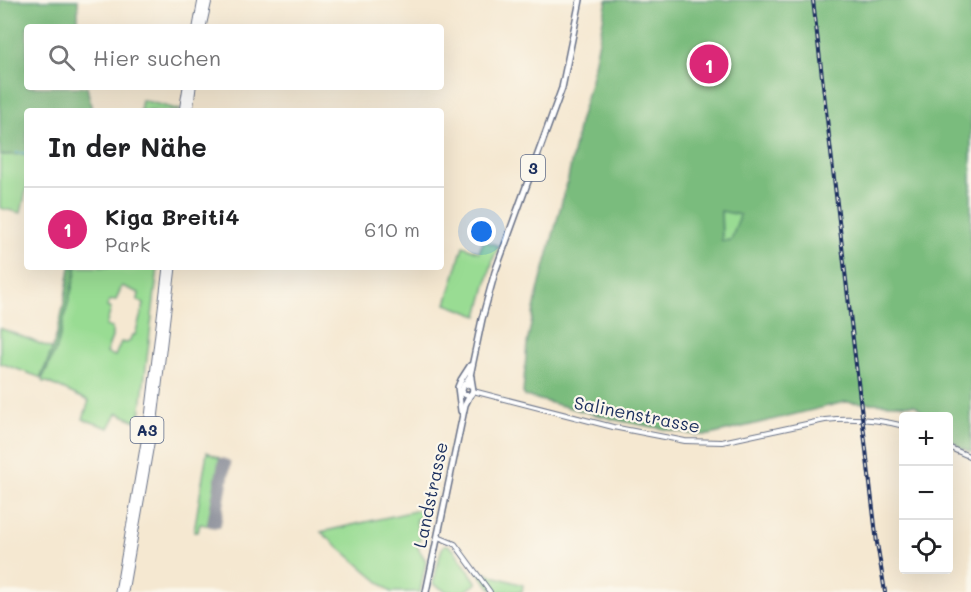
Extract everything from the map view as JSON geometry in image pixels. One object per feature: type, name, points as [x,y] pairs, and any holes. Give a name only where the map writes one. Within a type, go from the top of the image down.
[{"type":"highway","points":[[198,24],[202,0]]},
{"type":"highway","points":[[203,24],[208,0]]},
{"type":"highway","points":[[184,108],[186,90]]},
{"type":"highway","points":[[189,108],[192,90]]},
{"type":"highway","name":"A3","points":[[119,592],[148,425],[167,270]]},
{"type":"highway","name":"A3","points":[[124,592],[153,427],[172,270]]},
{"type":"main road","name":"3","points":[[470,389],[470,376],[482,319],[495,272],[562,88],[580,0]]},
{"type":"main road","points":[[462,420],[459,384],[474,360]]},
{"type":"main road","points":[[470,389],[466,396],[463,394],[462,390],[470,389]]},
{"type":"main road","name":"Landstrasse","points":[[426,592],[470,389]]},
{"type":"main road","name":"Landstrasse","points":[[463,394],[465,405]]},
{"type":"street","name":"Salinenstrasse","points":[[470,389],[613,427],[686,441],[722,442],[842,418],[885,421],[899,425]]},
{"type":"street","points":[[953,449],[971,457]]},
{"type":"street","points":[[438,537],[455,544],[490,592]]},
{"type":"green space","points":[[0,0],[78,0],[78,24],[24,24],[24,90],[88,90],[91,108],[24,108],[24,154],[0,155]]},
{"type":"green space","points":[[607,0],[971,0],[971,452],[959,447],[953,441],[953,412],[923,412],[915,405],[845,402],[710,435],[696,435],[616,420],[525,396],[523,393],[527,344],[537,295],[568,179],[579,123],[591,80]],"holes":[[[721,211],[740,215],[731,240],[722,241]]]},
{"type":"green space","points":[[142,100],[172,108],[141,108]]},
{"type":"green space","points":[[24,154],[24,200],[21,213],[0,208],[0,155]]},
{"type":"green space","points":[[721,210],[740,215],[732,240],[722,241]]},
{"type":"green space","points":[[484,241],[499,246],[493,259],[478,316],[446,304],[463,246],[479,252]]},
{"type":"green space","points":[[69,270],[76,270],[57,347],[42,378],[60,323]]},
{"type":"green space","points":[[76,270],[158,270],[138,422],[118,413],[109,428],[83,419],[89,401],[43,382],[42,378],[0,363],[0,328],[56,350]],"holes":[[[122,286],[139,293],[138,300],[144,304],[135,335],[132,335],[129,342],[121,342],[115,356],[106,353],[112,337],[112,328],[106,326],[111,309],[107,307],[109,301],[116,300]]]},
{"type":"green space","points":[[207,452],[229,463],[218,527],[200,524],[198,532],[194,532]]},
{"type":"green space","points":[[419,510],[422,512],[422,518],[416,519],[418,531],[423,531],[418,548],[426,561],[420,592],[391,592],[321,532]]},
{"type":"green space","points":[[444,545],[448,545],[455,551],[477,583],[464,592],[447,592],[433,584]]},
{"type":"green space","points":[[477,571],[523,585],[522,592],[494,592]]},
{"type":"waterway","points":[[16,153],[24,153]]},
{"type":"taxiway","points":[[222,462],[227,464],[217,524],[211,523],[222,462]]},
{"type":"railway","points":[[813,0],[877,543],[885,592]]},
{"type":"place","name":"Kiga Breiti4","points":[[709,64]]}]
